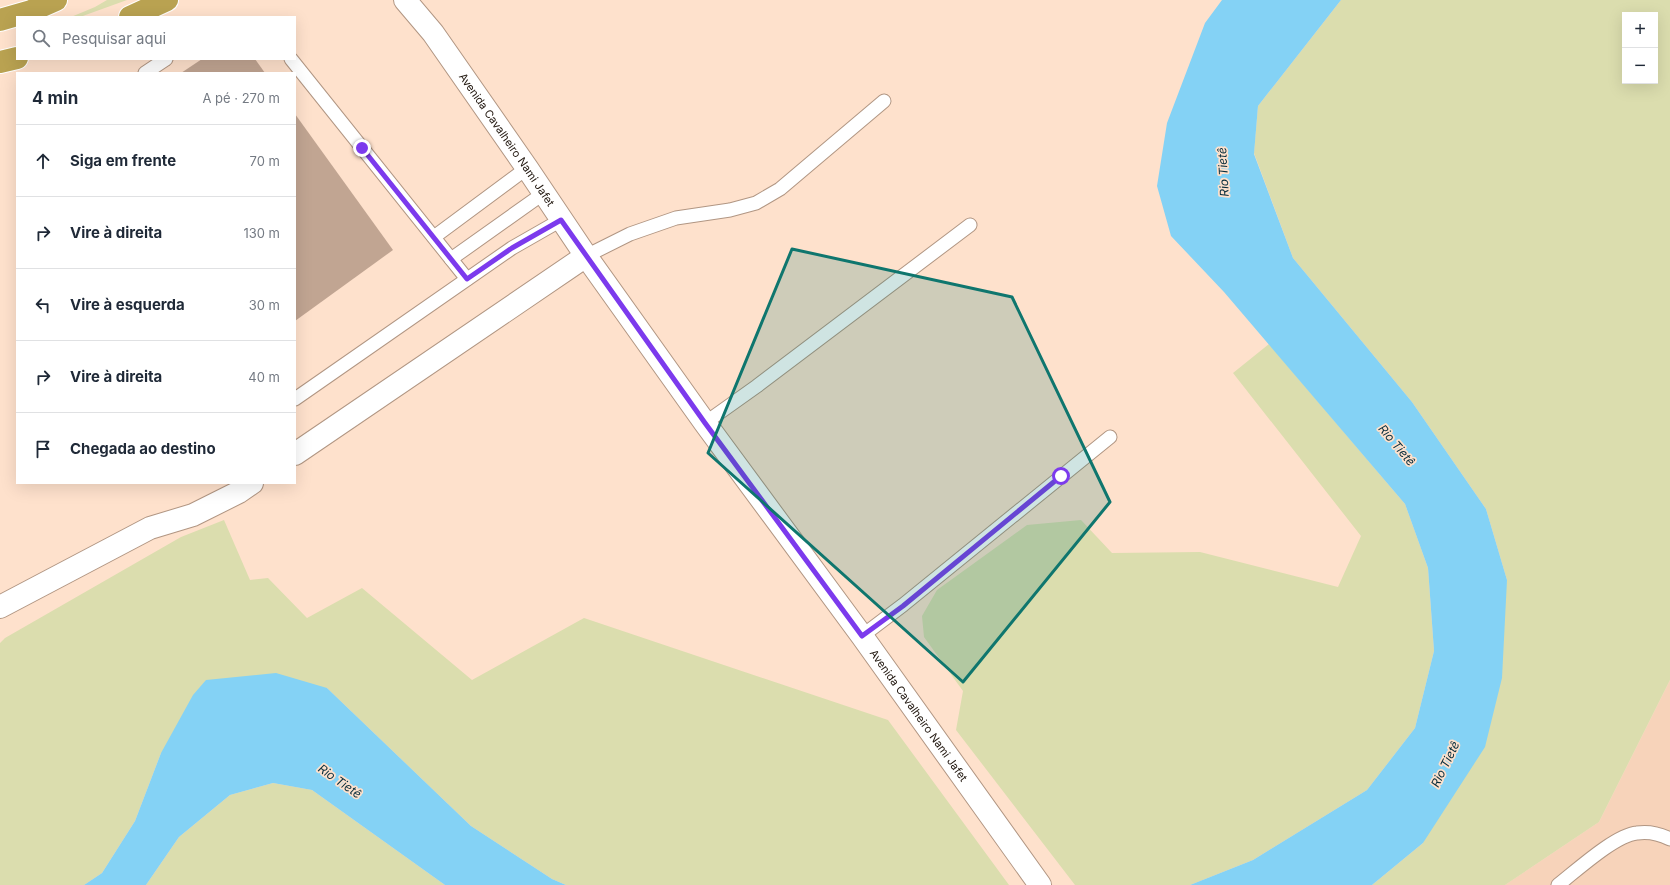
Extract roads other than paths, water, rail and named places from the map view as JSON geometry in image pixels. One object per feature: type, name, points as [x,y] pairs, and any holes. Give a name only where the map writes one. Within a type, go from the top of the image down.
[{"type":"highway","points":[[0,20],[30,11],[56,0]]},
{"type":"highway","points":[[132,16],[167,0]]},
{"type":"highway","points":[[0,62],[16,58]]},
{"type":"main road","name":"Avenida Cavalheiro Nami Jafet","points":[[405,0],[433,33],[586,256],[705,423],[862,636],[1040,885]]},
{"type":"main road","points":[[419,0],[433,33]]},
{"type":"main road","points":[[296,453],[586,256]]},
{"type":"main road","points":[[0,607],[150,528],[193,515],[239,492],[251,484]]},
{"type":"lane","points":[[146,72],[164,60]]},
{"type":"lane","points":[[292,60],[467,279]]},
{"type":"lane","points":[[586,256],[630,234],[676,218],[730,210],[756,203],[780,189],[884,101]]},
{"type":"lane","points":[[434,237],[527,168]]},
{"type":"lane","points":[[451,259],[544,193]]},
{"type":"lane","points":[[296,398],[512,248],[561,220]]},
{"type":"lane","points":[[705,423],[757,386],[970,225]]},
{"type":"lane","points":[[862,636],[903,606],[1110,437]]},
{"type":"lane","points":[[1558,885],[1616,841],[1637,833],[1661,834],[1670,839]]},
{"type":"water","name":"Rio Tietê","points":[[1222,0],[1341,0],[1258,106],[1254,154],[1293,258],[1412,402],[1486,509],[1507,580],[1502,678],[1485,747],[1423,843],[1372,885],[1190,885],[1253,860],[1367,790],[1415,728],[1434,651],[1428,568],[1405,504],[1224,292],[1171,236],[1157,186],[1167,123],[1205,23]]},
{"type":"water","name":"Rio Tietê","points":[[276,673],[327,688],[471,826],[552,879],[566,885],[445,885],[312,790],[273,783],[230,795],[179,837],[146,885],[84,885],[102,873],[135,821],[161,753],[193,695],[206,680]]}]
